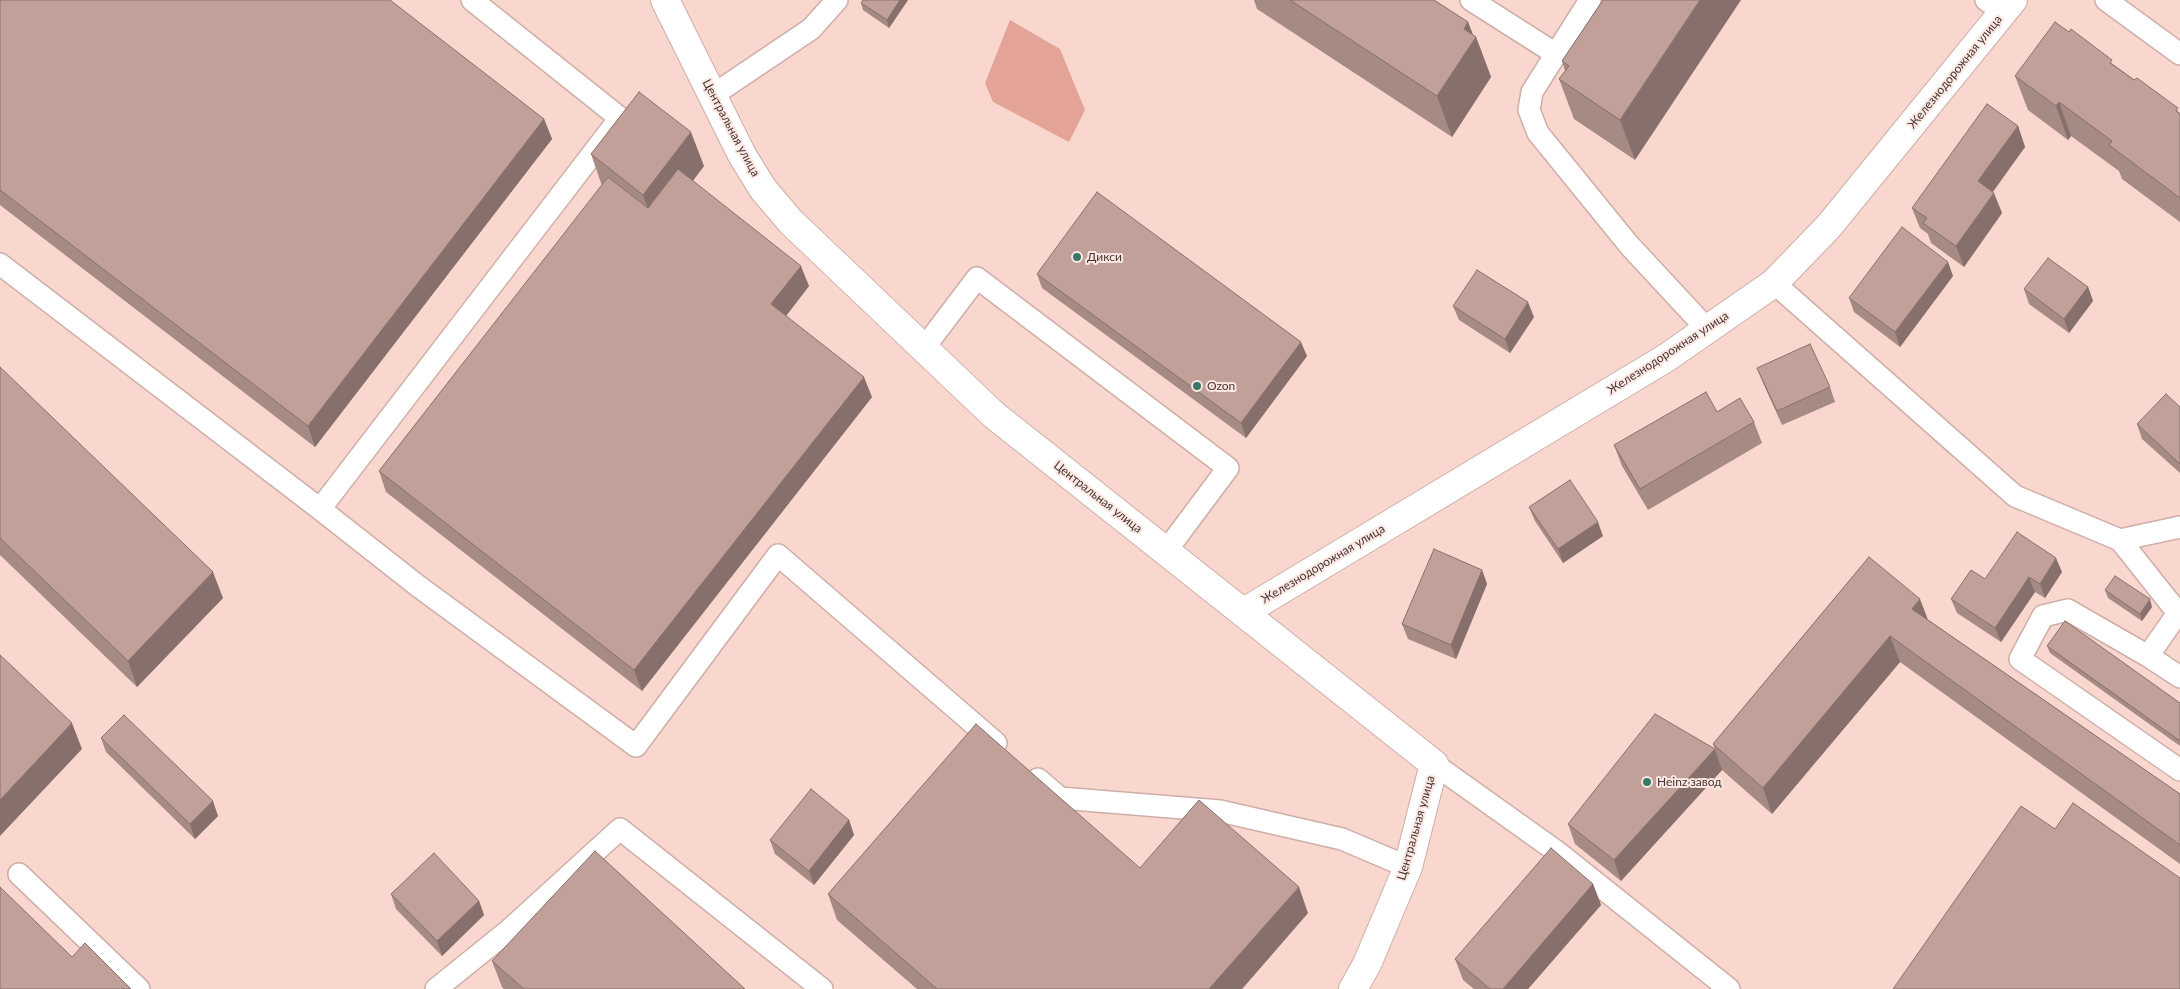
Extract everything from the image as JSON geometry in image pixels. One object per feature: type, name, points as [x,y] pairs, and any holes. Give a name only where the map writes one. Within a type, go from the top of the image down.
[{"type":"street","name":"Центральная улица","points":[[665,0],[742,155],[759,182],[790,222],[994,415],[1434,764],[1408,867],[1367,964],[1353,989]]},
{"type":"street","name":"Железнодорожная улица","points":[[1244,612],[1666,358],[1774,283],[1829,226],[2001,4]]},
{"type":"lane","points":[[320,509],[620,118],[472,0]]},
{"type":"lane","points":[[713,96],[811,29],[837,0]]},
{"type":"lane","points":[[1471,0],[1556,54]]},
{"type":"lane","points":[[1590,0],[1532,92],[1529,110],[1538,133],[1629,245],[1707,329]]},
{"type":"lane","points":[[2106,0],[2180,54]]},
{"type":"lane","points":[[0,264],[418,586],[636,746],[778,555],[1060,798],[1220,811],[1342,839],[1408,867]]},
{"type":"lane","points":[[924,348],[977,278],[1228,468],[1166,550]]},
{"type":"lane","points":[[1774,283],[2015,496],[2120,540],[2179,611],[2148,656]]},
{"type":"lane","points":[[2120,540],[2180,527]]},
{"type":"lane","points":[[2180,677],[2148,656],[2068,610],[2043,616],[2020,659],[2180,770]]},
{"type":"lane","points":[[1434,764],[1556,851],[1729,989]]},
{"type":"lane","points":[[443,988],[620,829],[822,989]]},
{"type":"lane","points":[[19,874],[140,989]]},
{"type":"shaded area","points":[[1010,20],[1060,49],[1085,110],[1069,142],[993,102],[985,83]]},
{"type":"building","points":[[0,0],[390,0],[544,119],[308,426],[0,190]]},
{"type":"building","points":[[863,0],[900,0],[887,20],[861,3]]},
{"type":"building","points":[[1290,0],[1434,0],[1468,22],[1464,29],[1476,37],[1437,96]]},
{"type":"building","points":[[1603,0],[1700,0],[1620,120],[1559,79],[1569,66],[1562,61]]},
{"type":"building","points":[[2055,22],[2069,32],[2071,29],[2112,60],[2110,63],[2134,80],[2137,78],[2178,108],[2176,111],[2180,114],[2180,198],[2109,145],[2112,141],[2059,102],[2056,106],[2015,76]]},
{"type":"building","points":[[639,92],[691,132],[643,195],[591,154]]},
{"type":"building","points":[[1987,104],[2018,126],[1978,181],[1994,193],[1956,246],[1923,223],[1927,218],[1912,208]]},
{"type":"building","points":[[678,169],[801,266],[771,304],[864,377],[634,670],[379,471],[608,177],[648,208]]},
{"type":"building","points":[[1097,192],[1301,342],[1241,423],[1037,274]]},
{"type":"building","points":[[1902,227],[1948,262],[1895,332],[1849,298]]},
{"type":"building","points":[[2048,258],[2088,287],[2064,319],[2024,289]]},
{"type":"building","points":[[1477,270],[1528,302],[1505,339],[1453,306]]},
{"type":"building","points":[[1810,344],[1830,387],[1777,411],[1757,368]]},
{"type":"building","points":[[0,367],[213,572],[128,661],[0,538]]},
{"type":"building","points":[[1706,392],[1717,412],[1740,398],[1754,422],[1640,489],[1614,445]]},
{"type":"building","points":[[2166,394],[2180,407],[2180,464],[2137,424]]},
{"type":"building","points":[[1570,480],[1598,522],[1558,549],[1529,507]]},
{"type":"building","points":[[2017,532],[2056,558],[2040,584],[2029,577],[1995,628],[1951,599],[1971,570],[1985,579]]},
{"type":"building","points":[[1434,549],[1482,570],[1451,645],[1402,624]]},
{"type":"building","points":[[1869,557],[1920,599],[1912,609],[2180,794],[2180,845],[1890,636],[1763,788],[1713,744]]},
{"type":"building","points":[[2115,576],[2150,599],[2140,614],[2105,590]]},
{"type":"building","points":[[2065,621],[2180,703],[2180,741],[2047,646]]},
{"type":"building","points":[[0,655],[72,723],[0,800]]},
{"type":"building","points":[[1655,714],[1715,749],[1614,860],[1568,824]]},
{"type":"building","points":[[124,715],[213,801],[190,824],[101,738]]},
{"type":"building","points":[[976,724],[1140,868],[1199,800],[1299,887],[1209,989],[937,989],[828,894]]},
{"type":"building","points":[[811,789],[849,820],[809,871],[770,840]]},
{"type":"building","points":[[2073,803],[2180,878],[2180,989],[1893,989],[2021,806],[2055,829]]},
{"type":"building","points":[[1551,848],[1593,884],[1503,989],[1490,989],[1455,959]]},
{"type":"building","points":[[595,851],[745,989],[524,989],[492,961]]},
{"type":"building","points":[[434,853],[479,901],[437,941],[391,894]]},
{"type":"building","points":[[0,887],[72,957],[85,943],[131,989],[0,989]]},
{"type":"place","name":"Дикси","points":[[1077,257]]},
{"type":"place","name":"Ozon","points":[[1197,386]]},
{"type":"place","name":"Heinz завод","points":[[1647,782]]}]
